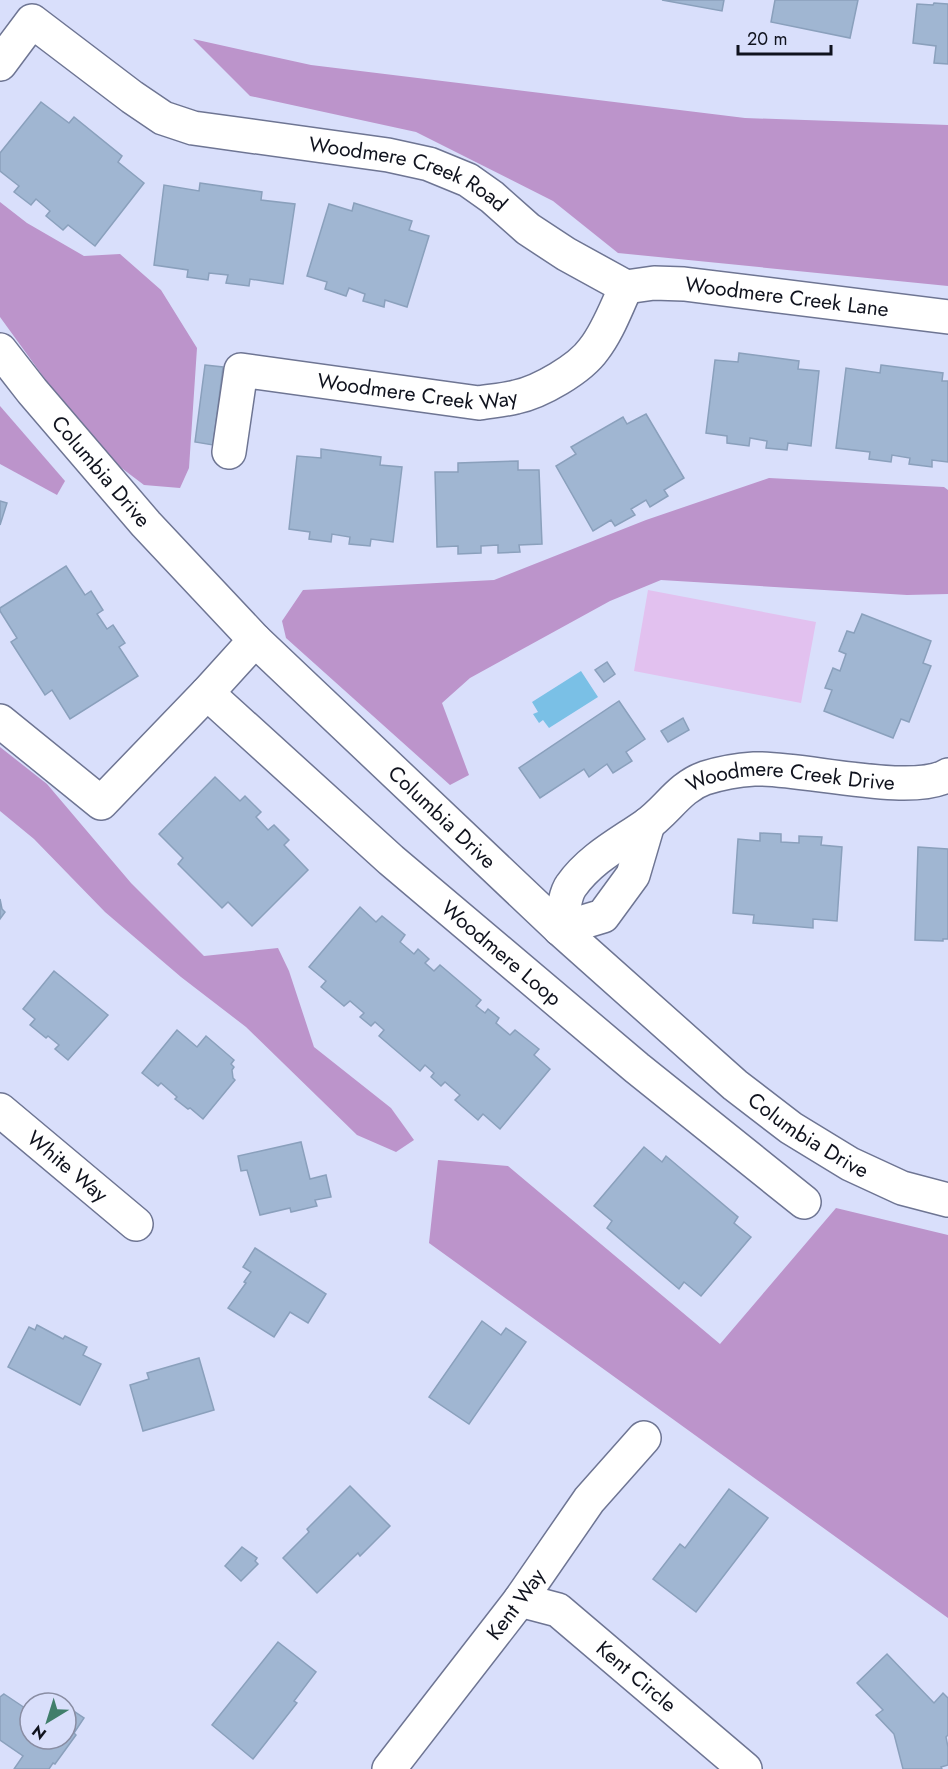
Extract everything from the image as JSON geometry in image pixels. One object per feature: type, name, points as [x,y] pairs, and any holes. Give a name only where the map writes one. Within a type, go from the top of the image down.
[{"type":"street","name":"Woodmere Creek Road","points":[[0,64],[32,21],[132,97],[164,118],[194,128],[388,155],[429,164],[468,180],[538,236],[626,287]]},
{"type":"street","name":"Woodmere Creek Lane","points":[[626,287],[654,283],[684,284],[948,317]]},
{"type":"street","name":"Woodmere Creek Way","points":[[229,452],[241,370],[479,403],[517,397],[546,386],[574,368],[594,351],[626,287]]},
{"type":"street","name":"Columbia Drive","points":[[0,350],[32,391],[146,524],[255,640],[560,929],[711,1063],[791,1128],[850,1164],[902,1188],[948,1200]]},
{"type":"street","points":[[0,721],[100,804],[255,640]]},
{"type":"street","name":"Woodmere Loop","points":[[207,693],[391,860],[637,1068],[804,1202]]},
{"type":"street","name":"Woodmere Creek Drive","points":[[560,929],[603,916],[633,875],[648,824],[677,794],[702,779],[728,772],[756,769],[904,783],[947,777]]},
{"type":"street","name":"White Way","points":[[0,1110],[136,1224]]},
{"type":"street","name":"Kent Way","points":[[389,1769],[520,1600],[589,1500],[644,1438]]},
{"type":"street","name":"Kent Circle","points":[[520,1600],[558,1610],[745,1769]]},
{"type":"shaded area","points":[[193,39],[311,65],[745,118],[948,125],[948,286],[618,253],[553,201],[416,132],[250,96]]},
{"type":"shaded area","points":[[0,202],[27,223],[84,256],[120,254],[161,290],[197,348],[189,468],[180,488],[144,485],[95,448],[0,317]]},
{"type":"shaded area","points":[[0,406],[65,481],[57,495],[0,464]]},
{"type":"shaded area","points":[[769,478],[944,487],[948,490],[948,594],[907,595],[661,580],[610,601],[470,678],[442,703],[469,775],[450,785],[286,638],[282,621],[303,590],[494,580],[646,520]]},
{"type":"shaded area","points":[[648,590],[816,622],[801,703],[634,671]]},
{"type":"shaded area","points":[[0,747],[47,784],[131,883],[204,956],[278,948],[289,971],[314,1047],[391,1108],[414,1140],[396,1152],[357,1135],[246,1027],[181,977],[105,912],[34,839],[0,811]]},
{"type":"shaded area","points":[[438,1160],[508,1166],[720,1344],[836,1208],[948,1235],[948,1618],[429,1243]]},
{"type":"water","points":[[581,671],[598,697],[549,728],[543,720],[539,723],[533,714],[538,712],[532,702]]},
{"type":"building","points":[[662,0],[724,0],[722,11]]},
{"type":"building","points":[[775,0],[858,0],[850,38],[771,22]]},
{"type":"building","points":[[934,3],[948,4],[948,64],[934,63],[936,46],[913,43],[917,4],[933,5]]},
{"type":"building","points":[[41,102],[69,123],[74,117],[122,156],[118,162],[144,183],[95,246],[68,225],[63,230],[46,216],[50,211],[36,199],[31,205],[14,192],[19,186],[0,171],[0,153]]},
{"type":"building","points":[[200,183],[262,192],[261,200],[295,204],[283,284],[250,279],[249,286],[226,283],[228,275],[209,273],[208,280],[187,277],[188,270],[154,265],[164,185],[199,191]]},
{"type":"building","points":[[354,203],[412,221],[409,230],[429,236],[407,307],[385,300],[384,307],[363,301],[365,294],[349,288],[346,296],[325,289],[327,282],[307,276],[329,204],[352,211]]},
{"type":"building","points":[[739,353],[799,361],[798,369],[819,371],[811,446],[788,443],[787,450],[766,448],[767,441],[750,438],[749,446],[727,443],[727,436],[706,433],[715,360],[738,362]]},
{"type":"building","points":[[205,365],[223,367],[213,445],[195,442]]},
{"type":"building","points":[[881,365],[943,373],[942,381],[948,381],[948,462],[932,460],[932,467],[909,464],[910,458],[892,455],[891,462],[869,459],[870,452],[836,448],[846,368],[880,373]]},
{"type":"building","points":[[646,414],[684,478],[664,490],[668,496],[650,507],[646,500],[631,509],[635,515],[615,526],[611,520],[593,531],[556,466],[576,454],[571,447],[623,417],[627,424]]},
{"type":"building","points":[[321,449],[381,457],[380,465],[402,467],[393,542],[371,539],[370,546],[349,544],[350,537],[332,534],[331,542],[309,539],[310,532],[289,529],[297,456],[321,458]]},
{"type":"building","points":[[518,461],[518,470],[539,470],[542,544],[519,545],[520,552],[498,553],[498,545],[481,546],[481,553],[458,554],[458,546],[437,547],[435,472],[458,472],[458,463]]},
{"type":"building","points":[[0,501],[7,503],[0,525]]},
{"type":"building","points":[[66,566],[85,595],[91,591],[103,610],[97,614],[107,629],[113,625],[125,643],[119,647],[138,676],[70,719],[52,690],[45,695],[11,642],[17,638],[0,611],[0,608]]},
{"type":"building","points":[[862,614],[931,641],[923,663],[931,666],[909,722],[901,719],[893,738],[824,711],[832,690],[825,688],[833,668],[840,671],[846,654],[839,651],[847,631],[854,633]]},
{"type":"building","points":[[607,662],[615,674],[604,682],[595,670]]},
{"type":"building","points":[[619,701],[645,739],[626,752],[632,761],[613,773],[607,764],[589,777],[584,769],[540,798],[519,768]]},
{"type":"building","points":[[683,718],[689,730],[668,742],[661,731]]},
{"type":"building","points":[[215,777],[240,801],[245,796],[261,812],[256,817],[268,830],[274,825],[289,840],[284,845],[308,870],[252,926],[228,902],[222,908],[178,864],[183,858],[159,834]]},
{"type":"building","points":[[760,833],[781,834],[781,842],[799,843],[799,836],[822,837],[821,845],[842,847],[837,921],[813,919],[813,928],[753,923],[754,915],[733,913],[738,839],[760,841]]},
{"type":"building","points":[[918,847],[948,849],[948,939],[943,939],[943,941],[915,940]]},
{"type":"building","points":[[0,899],[5,912],[0,919]]},
{"type":"building","points":[[360,907],[376,922],[382,916],[405,935],[400,942],[414,954],[418,949],[429,959],[425,963],[434,971],[440,965],[481,1000],[476,1006],[485,1013],[488,1009],[499,1018],[496,1023],[510,1035],[515,1030],[539,1049],[534,1055],[550,1069],[500,1129],[483,1114],[478,1120],[455,1100],[460,1095],[445,1082],[441,1086],[431,1077],[434,1073],[425,1065],[420,1071],[379,1036],[384,1030],[375,1022],[371,1026],[360,1017],[364,1013],[350,1001],[344,1006],[321,987],[326,981],[309,967]]},
{"type":"building","points":[[54,971],[108,1015],[68,1060],[55,1049],[59,1045],[30,1025],[35,1019],[23,1009]]},
{"type":"building","points":[[177,1030],[197,1047],[206,1036],[234,1060],[231,1064],[234,1067],[232,1070],[235,1080],[203,1119],[175,1099],[177,1097],[161,1083],[158,1086],[142,1073]]},
{"type":"building","points":[[301,1142],[310,1179],[326,1175],[331,1197],[315,1200],[317,1206],[291,1212],[290,1208],[260,1215],[247,1170],[241,1171],[238,1156]]},
{"type":"building","points":[[644,1147],[662,1162],[666,1156],[738,1217],[734,1223],[751,1237],[701,1296],[684,1282],[679,1289],[607,1228],[612,1221],[594,1206]]},
{"type":"building","points":[[255,1248],[326,1294],[308,1323],[290,1312],[274,1337],[228,1308],[251,1272],[243,1267]]},
{"type":"building","points":[[482,1321],[501,1335],[506,1328],[526,1342],[469,1424],[429,1397]]},
{"type":"building","points":[[37,1325],[63,1339],[65,1336],[87,1347],[83,1355],[101,1364],[80,1405],[8,1367],[29,1327],[35,1330]]},
{"type":"building","points":[[199,1358],[214,1410],[143,1431],[130,1385],[149,1379],[147,1373]]},
{"type":"building","points":[[350,1486],[390,1526],[360,1556],[358,1553],[317,1593],[283,1558],[309,1532],[307,1529]]},
{"type":"building","points":[[729,1489],[768,1518],[696,1612],[653,1579],[680,1544],[685,1548]]},
{"type":"building","points":[[242,1547],[257,1558],[255,1561],[258,1564],[241,1581],[225,1566]]},
{"type":"building","points":[[278,1642],[316,1672],[294,1701],[297,1703],[253,1759],[212,1725]]},
{"type":"building","points":[[887,1654],[934,1703],[943,1693],[948,1698],[948,1735],[946,1737],[948,1765],[941,1767],[942,1769],[903,1769],[894,1734],[876,1715],[883,1710],[857,1683]]},
{"type":"building","points":[[4,1694],[18,1703],[18,1751],[64,1751],[49,1769],[14,1769],[23,1756],[0,1740],[0,1697]]},
{"type":"building","points":[[78,1714],[84,1718],[78,1727]]}]
